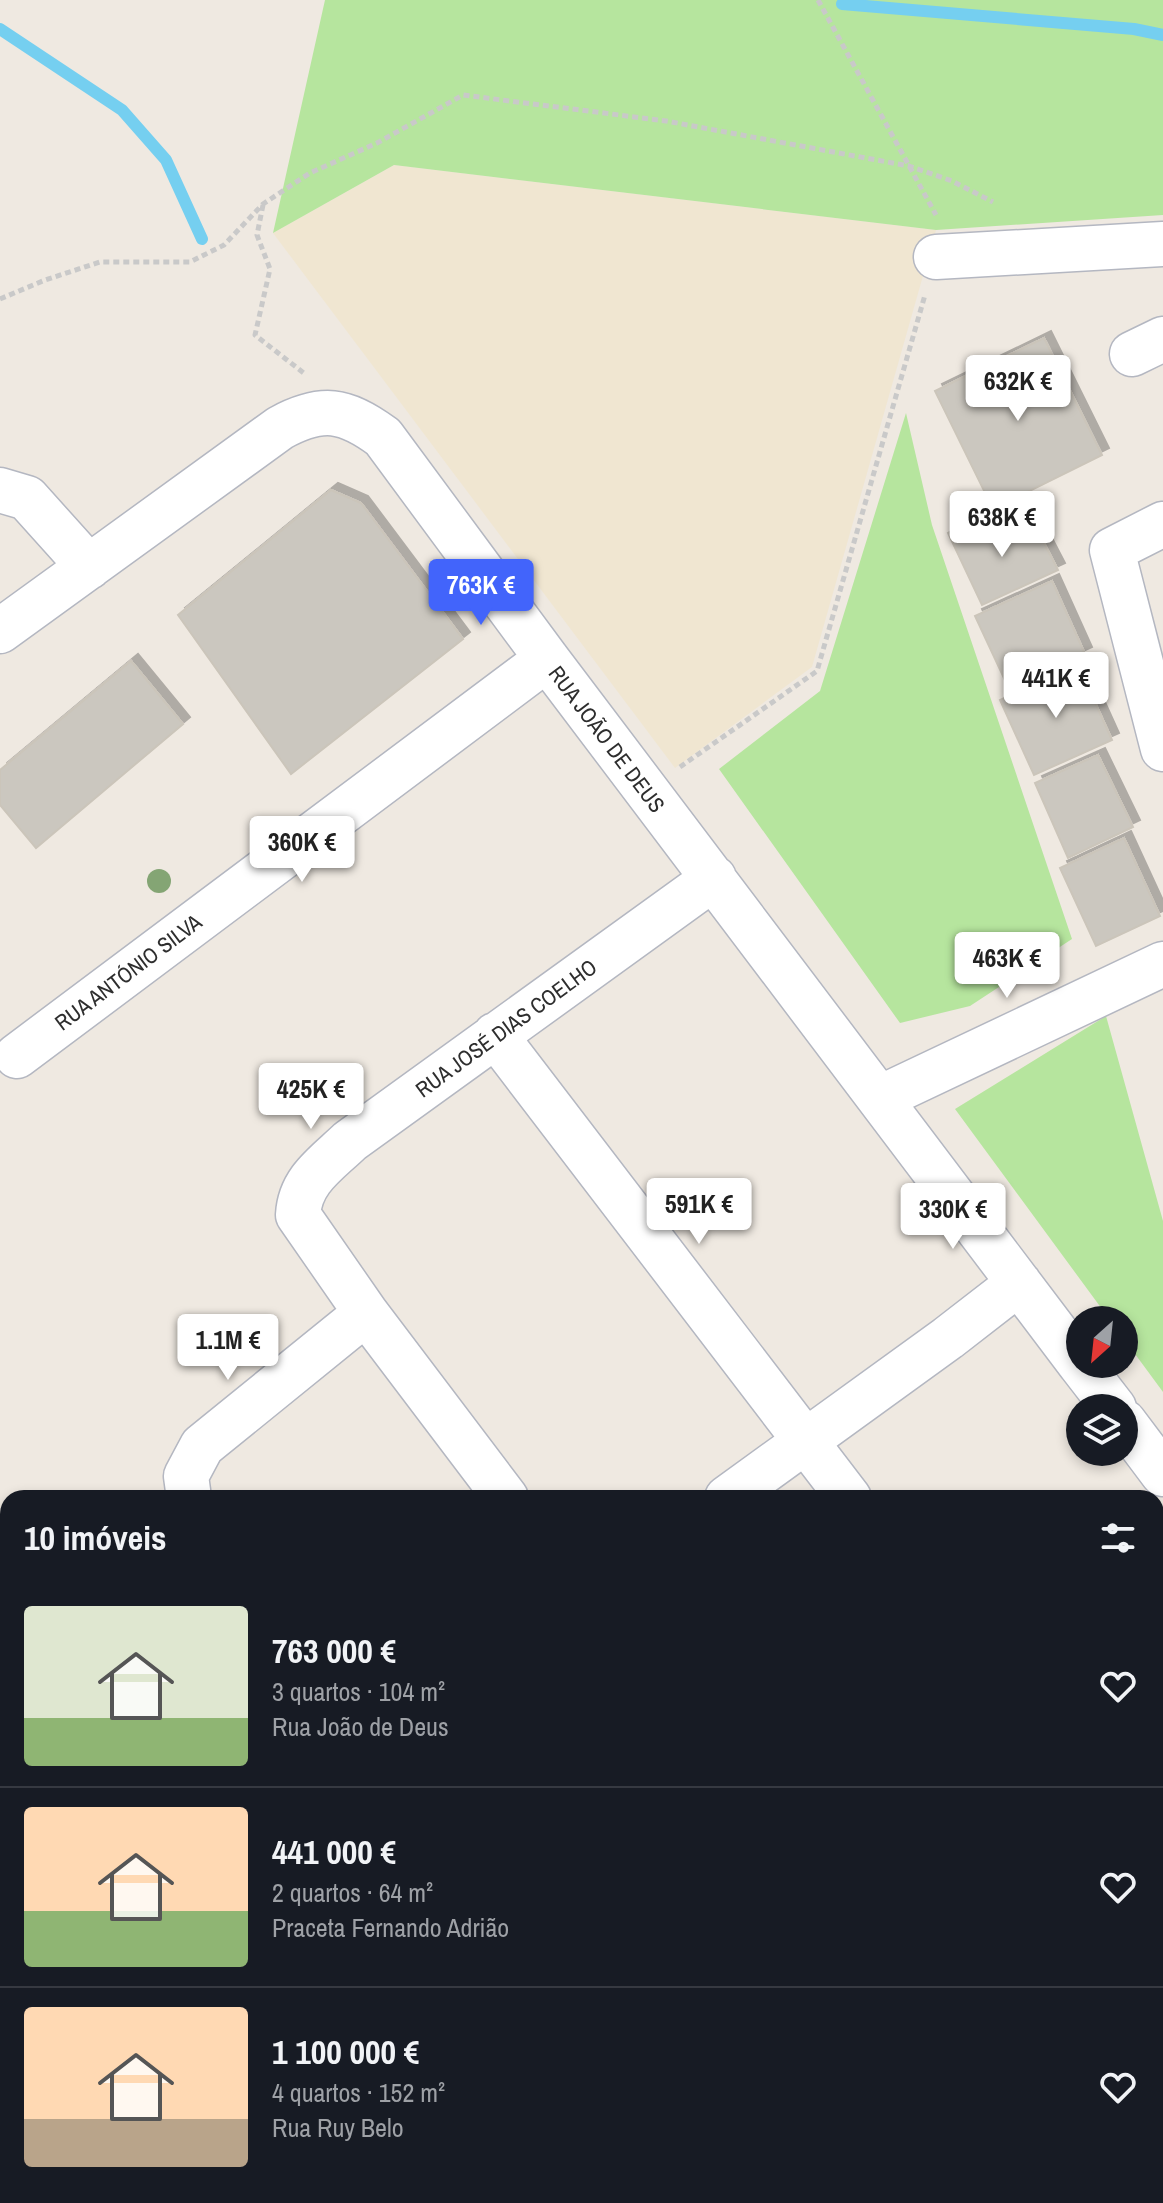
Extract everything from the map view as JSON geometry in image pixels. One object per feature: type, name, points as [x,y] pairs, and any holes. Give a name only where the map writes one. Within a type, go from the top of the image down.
[{"type":"street","points":[[936,257],[1163,244]]},
{"type":"street","name":"RUA JOÃO DE DEUS","points":[[0,631],[280,428],[299,418],[322,412],[343,413],[363,422],[383,437],[646,791],[1066,1345]]},
{"type":"street","points":[[0,490],[27,498],[89,567]]},
{"type":"street","points":[[1163,524],[1112,550],[1163,749]]},
{"type":"street","name":"RUA ANTÓNIO SILVA","points":[[17,1056],[547,659]]},
{"type":"street","name":"RUA JOSÉ DIAS COELHO","points":[[500,1490],[366,1313],[298,1215],[299,1197],[309,1180],[350,1141],[714,878]]},
{"type":"street","points":[[880,1098],[1163,964]]},
{"type":"street","points":[[495,1035],[843,1490]]},
{"type":"street","points":[[738,1490],[1019,1283]]},
{"type":"street","points":[[188,1490],[186,1476],[202,1446],[366,1313]]},
{"type":"street","name":"RUA JOÃO DE DEUS","points":[[1091,1378],[1103,1394]]},
{"type":"street","points":[[1138,1441],[1163,1474]]},
{"type":"path","points":[[646,791],[817,671],[936,257],[936,213],[818,0]]},
{"type":"path","points":[[0,299],[100,262],[190,262],[224,245],[263,204],[310,173],[377,143],[463,95],[666,121],[909,166],[952,181],[993,202]]},
{"type":"path","points":[[263,204],[257,235],[270,269],[255,335],[313,381]]},
{"type":"shaded area","points":[[394,165],[936,230],[812,667],[675,768],[273,233]]},
{"type":"green space","points":[[325,0],[1163,0],[1163,215],[936,230],[394,165],[273,233]]},
{"type":"green space","points":[[906,413],[932,525],[1072,939],[970,1006],[900,1023],[719,769],[820,691]]},
{"type":"green space","points":[[1106,1016],[1163,1221],[1163,1392],[1138,1358],[1138,1306],[1100,1306],[955,1109]]},
{"type":"building","points":[[1044,338],[1102,455],[993,509],[935,391]]},
{"type":"building","points":[[331,490],[361,503],[463,639],[291,774],[178,615]]},
{"type":"building","points":[[968,522],[977,540],[995,530],[1033,522],[1058,570],[982,605],[948,533]]},
{"type":"building","points":[[1052,581],[1085,654],[1009,689],[975,616]]},
{"type":"building","points":[[131,661],[183,724],[36,848],[0,805],[0,770]]},
{"type":"building","points":[[1078,665],[1112,740],[1034,775],[1000,700]]},
{"type":"building","points":[[1098,755],[1133,827],[1068,858],[1035,783]]},
{"type":"building","points":[[1124,838],[1160,916],[1096,946],[1060,868]]},
{"type":"waterway","points":[[842,4],[1134,29],[1163,35]]},
{"type":"waterway","points":[[0,29],[122,110],[166,160],[202,239]]}]
